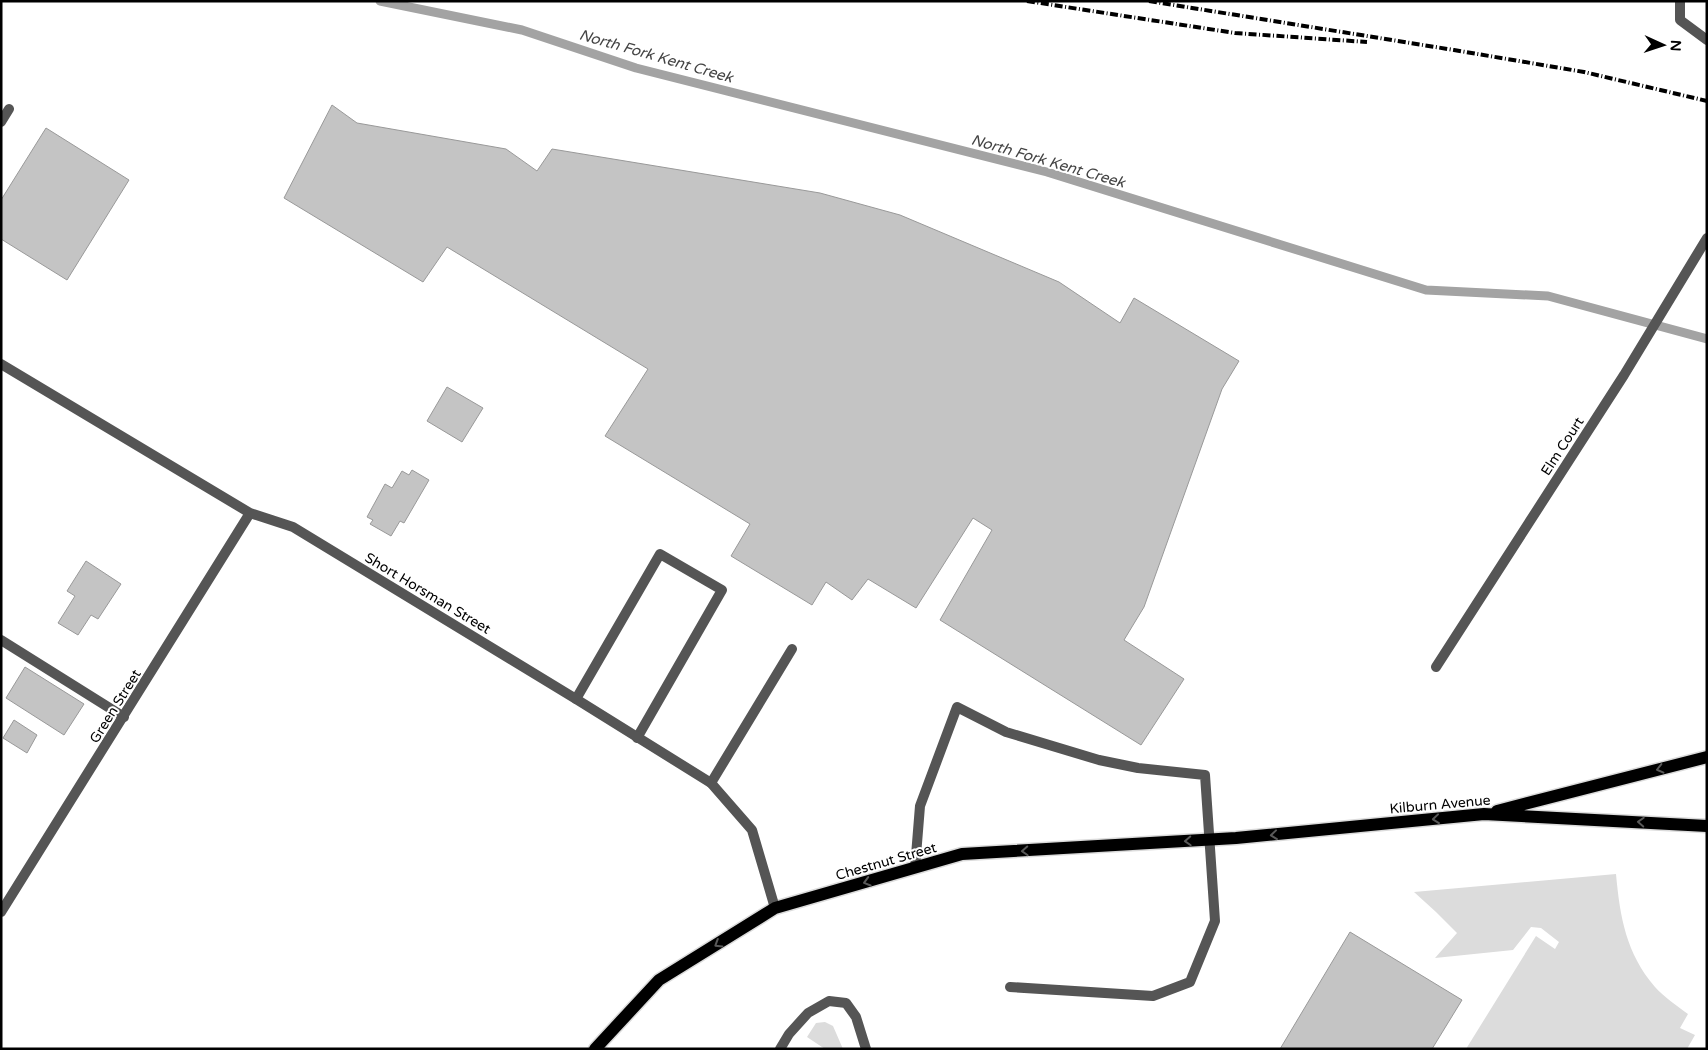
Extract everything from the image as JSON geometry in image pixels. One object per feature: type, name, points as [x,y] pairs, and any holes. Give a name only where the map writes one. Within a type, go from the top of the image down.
[{"type":"main road","points":[[1484,814],[1707,757]]},
{"type":"main road","name":"Kilburn Avenue","points":[[1236,838],[1484,814],[1707,826]]},
{"type":"main road","name":"Chestnut Street","points":[[595,1049],[659,980],[775,908],[962,854],[1236,838]]},
{"type":"street","points":[[1680,1],[1680,20],[1707,40]]},
{"type":"street","points":[[1,122],[10,109]]},
{"type":"street","name":"Elm Court","points":[[1436,667],[1624,374],[1707,238]]},
{"type":"street","name":"Short Horsman Street","points":[[1,364],[250,513],[293,527],[711,783],[752,830],[775,908]]},
{"type":"street","name":"Green Street","points":[[1,912],[250,513]]},
{"type":"street","points":[[576,699],[660,554],[722,590],[638,738]]},
{"type":"street","points":[[1,640],[124,717]]},
{"type":"street","points":[[711,783],[792,649]]},
{"type":"street","points":[[915,868],[920,806],[957,707],[1006,732],[1099,760],[1138,768],[1205,775],[1215,921],[1190,982],[1153,996],[1010,987]]},
{"type":"street","points":[[780,1049],[788,1034],[808,1013],[829,1001],[846,1003],[856,1018],[866,1049]]},
{"type":"shaded area","points":[[1616,874],[1622,920],[1637,961],[1655,987],[1666,998],[1688,1014],[1680,1028],[1695,1035],[1687,1049],[1466,1049],[1536,936],[1555,949],[1559,942],[1541,928],[1531,927],[1513,950],[1435,958],[1457,933],[1414,892]]},
{"type":"shaded area","points":[[825,1022],[833,1026],[843,1049],[825,1049],[807,1037],[816,1023]]},
{"type":"building","points":[[332,105],[357,123],[506,149],[537,171],[552,149],[820,193],[900,215],[1059,282],[1120,323],[1134,298],[1239,361],[1222,389],[1144,607],[1124,640],[1184,679],[1141,745],[940,620],[992,530],[973,518],[916,608],[868,579],[852,600],[826,582],[812,605],[731,556],[750,524],[605,436],[648,369],[447,247],[423,282],[284,198]]},
{"type":"building","points":[[46,128],[129,180],[67,280],[1,239],[1,200]]},
{"type":"building","points":[[447,387],[483,408],[462,442],[427,421]]},
{"type":"building","points":[[412,470],[429,480],[404,523],[400,521],[391,536],[370,524],[373,520],[367,517],[385,484],[392,488],[402,471],[409,475]]},
{"type":"building","points":[[86,561],[121,584],[98,619],[91,615],[78,635],[58,623],[75,596],[67,591]]},
{"type":"building","points":[[25,667],[84,704],[64,735],[6,698]]},
{"type":"building","points":[[14,720],[37,735],[27,753],[3,738]]},
{"type":"building","points":[[1350,932],[1462,1000],[1432,1049],[1280,1049]]},
{"type":"waterway","name":"North Fork Kent Creek","points":[[380,1],[522,30],[636,68],[1047,172],[1426,290],[1548,296],[1707,339]]},
{"type":"railway","points":[[1027,1],[1235,33],[1367,42]]},
{"type":"railway","points":[[1149,1],[1584,72],[1707,101]]}]
